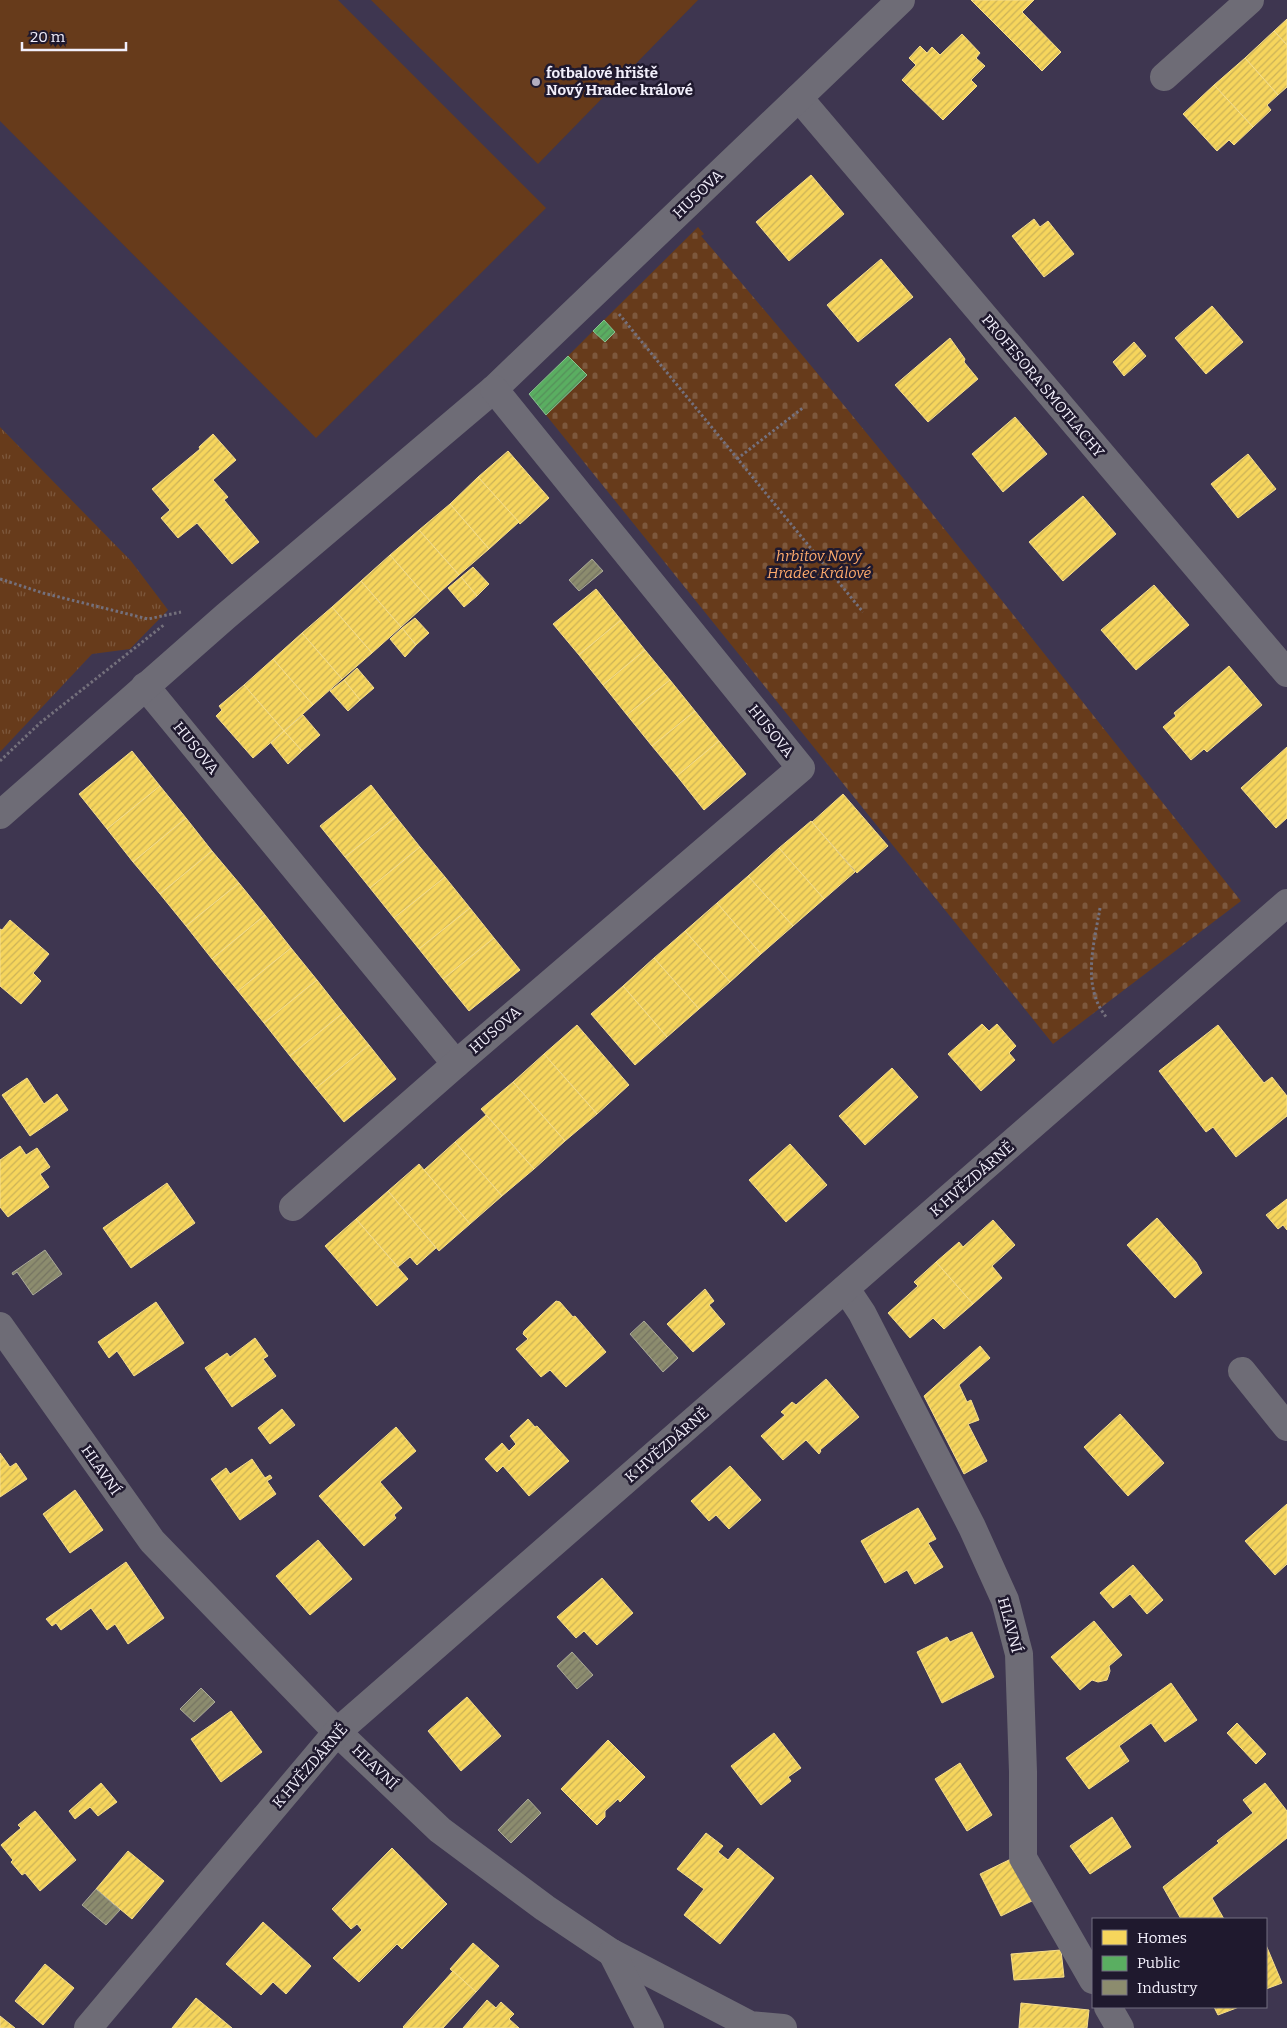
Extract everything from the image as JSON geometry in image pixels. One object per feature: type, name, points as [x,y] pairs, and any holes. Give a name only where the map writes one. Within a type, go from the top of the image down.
[{"type":"street","name":"HUSOVA","points":[[0,815],[145,686],[494,388],[901,0]]},
{"type":"street","points":[[1164,77],[1250,0]]},
{"type":"street","name":"PROFESORA SMOTLACHY","points":[[799,98],[1287,673]]},
{"type":"street","name":"HUSOVA","points":[[293,1207],[456,1064],[801,768],[494,388]]},
{"type":"street","name":"HUSOVA","points":[[145,686],[456,1064]]},
{"type":"street","name":"K HVĚZDÁRNĚ","points":[[88,2028],[337,1732],[846,1290],[1287,903]]},
{"type":"street","name":"HLAVNÍ","points":[[846,1290],[862,1313],[972,1527],[1005,1600],[1019,1654],[1023,1772],[1023,1858],[1092,1978]]},
{"type":"street","name":"HLAVNÍ","points":[[0,1326],[152,1541],[337,1732],[440,1830],[545,1908],[612,1953],[749,2026],[783,2028]]},
{"type":"street","points":[[1242,1371],[1287,1428]]},
{"type":"street","points":[[612,1953],[650,2028]]},
{"type":"street","points":[[1109,2008],[1120,2028]]},
{"type":"path","points":[[615,309],[863,612]]},
{"type":"path","points":[[737,459],[804,406]]},
{"type":"path","points":[[0,579],[43,593],[148,619],[180,612],[226,616]]},
{"type":"path","points":[[173,618],[180,612]]},
{"type":"path","points":[[0,761],[40,723],[166,623]]},
{"type":"path","points":[[1100,908],[1092,955],[1091,981],[1100,1009]]},
{"type":"green space","points":[[0,0],[338,0],[546,208],[316,438],[0,121]]},
{"type":"green space","name":"fotbalové hřiště Nový Hradec králové","points":[[371,0],[698,0],[538,164]]},
{"type":"green space","name":"hrbitov Nový Hradec Králové","points":[[698,227],[704,234],[701,236],[771,317],[907,483],[1241,901],[1053,1044],[546,415],[587,376],[568,356],[593,331],[605,342],[615,332],[604,320]]},
{"type":"green space","points":[[0,427],[131,561],[168,610],[130,649],[92,654],[0,752]]},
{"type":"building: Homes","points":[[971,0],[1034,0],[1022,12],[1061,52],[1042,71]]},
{"type":"building: Homes","points":[[1287,19],[1287,45],[1274,31]]},
{"type":"building: Homes","points":[[1274,31],[1287,45],[1287,87],[1278,95],[1245,58]]},
{"type":"building: Homes","points":[[962,34],[980,53],[976,58],[985,66],[971,80],[977,86],[943,120],[902,80],[916,65],[909,58],[920,46],[927,53],[932,47],[940,55]]},
{"type":"building: Homes","points":[[1245,58],[1278,95],[1267,105],[1271,110],[1253,127],[1214,85]]},
{"type":"building: Homes","points":[[1214,85],[1253,127],[1234,145],[1229,140],[1217,151],[1183,114]]},
{"type":"building: Homes","points":[[811,175],[844,214],[789,261],[756,222]]},
{"type":"building: Homes","points":[[1034,219],[1040,227],[1048,221],[1074,254],[1044,277],[1012,236]]},
{"type":"building: Homes","points":[[881,259],[913,297],[858,342],[827,305]]},
{"type":"building: Homes","points":[[1212,306],[1243,342],[1206,374],[1175,338]]},
{"type":"building: Homes","points":[[950,338],[965,359],[964,362],[978,379],[928,422],[895,385]]},
{"type":"building: Homes","points":[[1134,342],[1146,356],[1124,376],[1113,362]]},
{"type":"building: Homes","points":[[1015,417],[1047,454],[1003,492],[972,454]]},
{"type":"building: Homes","points":[[213,434],[236,460],[213,480],[228,497],[224,500],[259,542],[232,564],[197,523],[178,538],[161,518],[170,510],[152,489],[200,449],[199,447]]},
{"type":"building: Homes","points":[[508,451],[549,498],[520,524],[478,477]]},
{"type":"building: Homes","points":[[1248,454],[1276,489],[1238,518],[1211,484]]},
{"type":"building: Homes","points":[[478,477],[519,522],[489,549],[450,504]]},
{"type":"building: Homes","points":[[1083,496],[1116,534],[1063,581],[1029,542]]},
{"type":"building: Homes","points":[[450,504],[489,549],[459,575],[419,530]]},
{"type":"building: Homes","points":[[419,530],[459,575],[430,601],[390,555]]},
{"type":"building: Homes","points":[[390,555],[430,601],[401,627],[361,581]]},
{"type":"building: Homes","points":[[473,567],[489,584],[477,596],[461,577]]},
{"type":"building: Homes","points":[[461,577],[477,596],[464,607],[448,588]]},
{"type":"building: Homes","points":[[361,581],[401,627],[372,653],[332,607]]},
{"type":"building: Homes","points":[[1154,585],[1189,625],[1136,670],[1101,630]]},
{"type":"building: Homes","points":[[596,589],[621,620],[579,655],[553,624]]},
{"type":"building: Homes","points":[[332,607],[372,653],[342,679],[302,633]]},
{"type":"building: Homes","points":[[415,618],[429,633],[416,645],[402,628]]},
{"type":"building: Homes","points":[[621,620],[645,650],[603,685],[579,655]]},
{"type":"building: Homes","points":[[402,628],[416,645],[405,657],[390,639]]},
{"type":"building: Homes","points":[[302,633],[342,679],[313,705],[273,659]]},
{"type":"building: Homes","points":[[645,650],[670,680],[627,715],[603,685]]},
{"type":"building: Homes","points":[[273,659],[313,705],[284,731],[244,685]]},
{"type":"building: Homes","points":[[1229,666],[1262,705],[1207,752],[1204,749],[1191,760],[1163,727],[1176,716],[1174,713]]},
{"type":"building: Homes","points":[[357,668],[374,688],[360,700],[344,680]]},
{"type":"building: Homes","points":[[344,680],[360,700],[348,711],[330,691]]},
{"type":"building: Homes","points":[[670,680],[695,711],[652,746],[627,715]]},
{"type":"building: Homes","points":[[244,685],[284,731],[253,758],[216,716],[222,710],[219,706]]},
{"type":"building: Homes","points":[[695,711],[719,741],[677,776],[652,746]]},
{"type":"building: Homes","points":[[303,715],[320,735],[302,751],[284,731]]},
{"type":"building: Homes","points":[[284,731],[302,751],[288,764],[271,743]]},
{"type":"building: Homes","points":[[719,741],[746,774],[704,810],[677,776]]},
{"type":"building: Homes","points":[[1287,747],[1287,818],[1276,828],[1241,788]]},
{"type":"building: Homes","points":[[132,751],[160,786],[107,829],[79,794]]},
{"type":"building: Homes","points":[[371,785],[396,817],[345,857],[320,826]]},
{"type":"building: Homes","points":[[160,786],[186,818],[133,862],[107,829]]},
{"type":"building: Homes","points":[[843,794],[888,846],[857,873],[812,822]]},
{"type":"building: Homes","points":[[396,817],[420,847],[370,888],[345,857]]},
{"type":"building: Homes","points":[[186,818],[212,851],[160,894],[133,862]]},
{"type":"building: Homes","points":[[811,821],[855,872],[824,899],[779,848]]},
{"type":"building: Homes","points":[[420,847],[445,877],[394,918],[370,888]]},
{"type":"building: Homes","points":[[779,848],[824,899],[793,926],[748,876]]},
{"type":"building: Homes","points":[[212,851],[239,883],[186,926],[160,894]]},
{"type":"building: Homes","points":[[748,876],[793,926],[761,954],[717,903]]},
{"type":"building: Homes","points":[[445,877],[470,908],[419,949],[394,918]]},
{"type":"building: Homes","points":[[239,883],[265,915],[212,959],[186,926]]},
{"type":"building: Homes","points":[[717,903],[761,954],[730,982],[685,931]]},
{"type":"building: Homes","points":[[470,908],[494,938],[443,979],[419,949]]},
{"type":"building: Homes","points":[[265,915],[291,948],[238,991],[212,959]]},
{"type":"building: Homes","points":[[10,920],[49,954],[33,973],[41,981],[21,1004],[0,986],[0,929],[2,930]]},
{"type":"building: Homes","points":[[685,931],[730,982],[699,1009],[654,958]]},
{"type":"building: Homes","points":[[494,938],[520,970],[469,1011],[443,979]]},
{"type":"building: Homes","points":[[291,948],[317,980],[264,1023],[238,991]]},
{"type":"building: Homes","points":[[654,958],[699,1009],[667,1037],[623,986]]},
{"type":"building: Homes","points":[[317,980],[343,1013],[290,1056],[264,1023]]},
{"type":"building: Homes","points":[[623,986],[667,1037],[635,1065],[591,1014]]},
{"type":"building: Homes","points":[[343,1013],[369,1045],[316,1088],[290,1056]]},
{"type":"building: Homes","points":[[982,1024],[989,1031],[997,1024],[1016,1046],[1009,1053],[1015,1060],[981,1091],[948,1054]]},
{"type":"building: Homes","points":[[577,1025],[629,1085],[597,1114],[544,1054]]},
{"type":"building: Homes","points":[[1218,1025],[1264,1083],[1272,1077],[1287,1096],[1287,1116],[1236,1157],[1213,1127],[1206,1132],[1159,1071]]},
{"type":"building: Homes","points":[[369,1045],[396,1079],[344,1122],[316,1088]]},
{"type":"building: Homes","points":[[544,1054],[597,1114],[565,1141],[513,1082]]},
{"type":"building: Homes","points":[[892,1068],[918,1097],[865,1145],[839,1116]]},
{"type":"building: Homes","points":[[27,1078],[44,1104],[57,1094],[68,1110],[30,1136],[2,1095]]},
{"type":"building: Homes","points":[[513,1082],[565,1141],[534,1169],[481,1109]]},
{"type":"building: Homes","points":[[486,1115],[534,1169],[502,1196],[455,1142]]},
{"type":"building: Homes","points":[[455,1142],[502,1196],[470,1224],[424,1170]]},
{"type":"building: Homes","points":[[790,1144],[827,1185],[786,1222],[749,1180]]},
{"type":"building: Homes","points":[[20,1146],[26,1155],[37,1148],[50,1167],[40,1174],[49,1187],[8,1217],[0,1207],[0,1160]]},
{"type":"building: Homes","points":[[419,1164],[470,1224],[439,1251],[388,1191]]},
{"type":"building: Homes","points":[[167,1183],[195,1223],[131,1268],[103,1228]]},
{"type":"building: Homes","points":[[388,1191],[436,1248],[417,1265],[410,1257],[398,1267],[356,1219]]},
{"type":"building: Homes","points":[[1287,1199],[1287,1230],[1283,1225],[1278,1229],[1266,1215]]},
{"type":"building: Homes","points":[[1157,1218],[1196,1262],[1202,1273],[1175,1298],[1127,1245]]},
{"type":"building: Homes","points":[[356,1219],[408,1279],[377,1306],[325,1246]]},
{"type":"building: Homes","points":[[993,1220],[1015,1245],[992,1266],[1002,1278],[973,1304],[936,1262],[959,1242],[963,1247]]},
{"type":"building: Homes","points":[[936,1262],[973,1304],[944,1329],[933,1318],[910,1338],[888,1313],[918,1286],[914,1282]]},
{"type":"building: Homes","points":[[705,1289],[714,1301],[709,1305],[725,1324],[693,1352],[667,1324]]},
{"type":"building: Homes","points":[[556,1301],[560,1302],[573,1317],[575,1316],[606,1352],[566,1387],[550,1370],[541,1377],[516,1349],[528,1339],[523,1334],[524,1331]]},
{"type":"building: Homes","points":[[156,1302],[184,1343],[134,1376],[117,1351],[109,1358],[98,1342]]},
{"type":"building: Homes","points":[[255,1338],[268,1356],[263,1359],[276,1376],[232,1407],[205,1368],[227,1353],[230,1357]]},
{"type":"building: Homes","points":[[980,1346],[990,1358],[959,1385],[967,1402],[971,1400],[979,1420],[968,1424],[987,1461],[964,1474],[924,1396]]},
{"type":"building: Homes","points":[[826,1379],[859,1417],[820,1450],[819,1454],[806,1440],[783,1460],[761,1436],[785,1415],[781,1412],[792,1402],[796,1405]]},
{"type":"building: Homes","points":[[282,1409],[295,1425],[270,1444],[258,1428]]},
{"type":"building: Homes","points":[[1120,1414],[1164,1463],[1128,1496],[1084,1447]]},
{"type":"building: Homes","points":[[528,1419],[535,1427],[537,1426],[569,1461],[529,1496],[503,1466],[497,1472],[485,1459],[502,1443],[509,1451],[516,1444],[510,1436]]},
{"type":"building: Homes","points":[[396,1427],[416,1451],[380,1482],[402,1508],[394,1515],[396,1518],[364,1546],[319,1496]]},
{"type":"building: Homes","points":[[0,1453],[10,1467],[16,1463],[27,1479],[0,1497]]},
{"type":"building: Homes","points":[[252,1459],[265,1478],[270,1475],[272,1478],[267,1481],[276,1494],[240,1520],[211,1479],[226,1468],[230,1474]]},
{"type":"building: Homes","points":[[730,1466],[761,1500],[729,1529],[716,1515],[709,1521],[691,1501]]},
{"type":"building: Homes","points":[[75,1490],[103,1530],[70,1553],[43,1514]]},
{"type":"building: Homes","points":[[1287,1504],[1287,1564],[1275,1575],[1245,1541]]},
{"type":"building: Homes","points":[[918,1508],[936,1539],[928,1543],[943,1567],[915,1584],[907,1570],[885,1583],[861,1541]]},
{"type":"building: Homes","points":[[318,1540],[352,1579],[310,1615],[276,1576]]},
{"type":"building: Homes","points":[[126,1562],[164,1618],[128,1644],[115,1624],[107,1630],[91,1608],[61,1630],[56,1623],[52,1626],[46,1619]]},
{"type":"building: Homes","points":[[1133,1565],[1163,1600],[1147,1614],[1130,1594],[1113,1608],[1100,1593]]},
{"type":"building: Homes","points":[[602,1578],[633,1613],[597,1645],[584,1631],[576,1638],[557,1617]]},
{"type":"building: Homes","points":[[1094,1621],[1122,1655],[1109,1666],[1110,1671],[1107,1680],[1098,1682],[1092,1680],[1080,1690],[1051,1657]]},
{"type":"building: Homes","points":[[972,1632],[994,1677],[942,1703],[917,1652],[947,1637],[950,1642]]},
{"type":"building: Homes","points":[[1171,1683],[1197,1720],[1165,1742],[1151,1723],[1119,1746],[1129,1761],[1089,1789],[1066,1758]]},
{"type":"building: Homes","points":[[467,1697],[501,1736],[461,1771],[428,1731]]},
{"type":"building: Homes","points":[[231,1711],[262,1752],[221,1782],[191,1739]]},
{"type":"building: Homes","points":[[1237,1723],[1266,1754],[1256,1764],[1227,1733]]},
{"type":"building: Homes","points":[[774,1733],[801,1768],[788,1777],[791,1781],[761,1805],[731,1766]]},
{"type":"building: Homes","points":[[608,1740],[645,1777],[620,1802],[618,1799],[605,1811],[605,1817],[597,1825],[561,1789]]},
{"type":"building: Homes","points":[[960,1763],[992,1815],[967,1831],[935,1779]]},
{"type":"building: Homes","points":[[101,1783],[117,1802],[98,1816],[90,1807],[75,1819],[69,1811]]},
{"type":"building: Homes","points":[[1265,1783],[1287,1811],[1287,1838],[1212,1898],[1223,1918],[1180,1918],[1163,1887],[1219,1843],[1217,1841],[1253,1813],[1243,1800]]},
{"type":"building: Homes","points":[[35,1811],[76,1860],[40,1891],[25,1873],[22,1875],[11,1862],[13,1860],[1,1845],[21,1828],[18,1825]]},
{"type":"building: Homes","points":[[1112,1817],[1131,1847],[1090,1874],[1070,1846]]},
{"type":"building: Homes","points":[[706,1833],[723,1846],[718,1852],[728,1860],[738,1848],[774,1878],[720,1944],[684,1915],[704,1889],[677,1869]]},
{"type":"building: Homes","points":[[392,1848],[447,1904],[402,1949],[397,1944],[359,1982],[333,1958],[362,1930],[357,1924],[351,1929],[332,1909]]},
{"type":"building: Homes","points":[[128,1851],[164,1881],[132,1919],[96,1889]]},
{"type":"building: Homes","points":[[1013,1858],[1034,1900],[1001,1916],[980,1874]]},
{"type":"building: Homes","points":[[263,1922],[311,1966],[286,1994],[273,1982],[261,1995],[226,1964]]},
{"type":"building: Homes","points":[[473,1943],[499,1966],[476,1992],[450,1969]]},
{"type":"building: Homes","points":[[1267,1947],[1282,1983],[1267,1989]]},
{"type":"building: Homes","points":[[1061,1950],[1064,1977],[1014,1980],[1011,1954]]},
{"type":"building: Homes","points":[[45,1964],[74,1988],[43,2025],[15,2001]]},
{"type":"building: Homes","points":[[453,1971],[476,1992],[443,2028],[404,2028],[403,2027]]},
{"type":"building: Homes","points":[[196,1998],[232,2028],[172,2028]]},
{"type":"building: Homes","points":[[487,2000],[496,2008],[501,2002],[514,2014],[509,2019],[519,2028],[463,2028]]},
{"type":"building: Homes","points":[[1021,2003],[1089,2010],[1087,2028],[1019,2028]]},
{"type":"building: Homes","points":[[1214,2008],[1236,2008],[1218,2015]]},
{"type":"building: Homes","points":[[0,2016],[15,2028],[0,2028]]},
{"type":"building: Public","points":[[604,320],[615,332],[605,342],[593,331]]},
{"type":"building: Public","points":[[568,356],[587,375],[546,415],[529,394]]},
{"type":"building: Industry","points":[[592,559],[603,571],[579,591],[569,580]]},
{"type":"building: Industry","points":[[45,1250],[62,1274],[33,1295],[17,1272],[13,1275],[12,1273]]},
{"type":"building: Industry","points":[[644,1321],[678,1358],[663,1372],[630,1334]]},
{"type":"building: Industry","points":[[572,1652],[593,1675],[577,1689],[557,1666]]},
{"type":"building: Industry","points":[[201,1688],[215,1702],[194,1722],[180,1709]]},
{"type":"building: Industry","points":[[528,1799],[541,1813],[511,1843],[498,1830]]},
{"type":"building: Industry","points":[[96,1889],[120,1910],[106,1925],[82,1905]]},
{"type":"place","name":"fotbalové hřiště Nový Hradec králové","points":[[536,82]]}]
